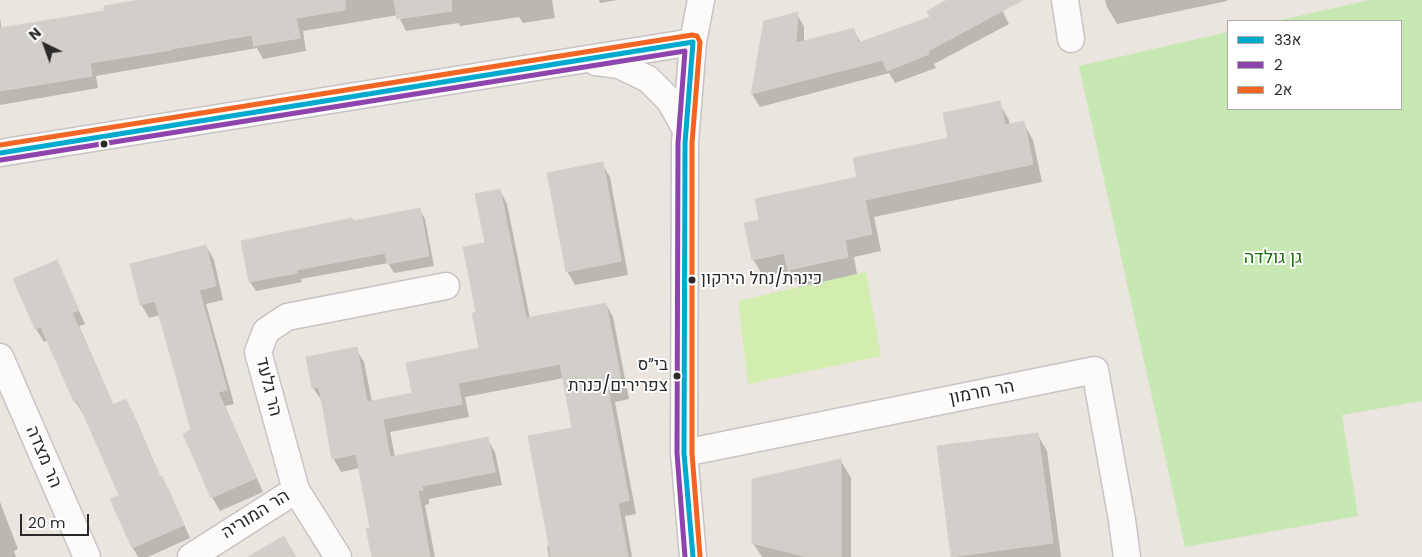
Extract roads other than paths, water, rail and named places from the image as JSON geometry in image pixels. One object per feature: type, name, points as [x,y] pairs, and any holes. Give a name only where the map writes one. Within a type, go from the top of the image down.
[{"type":"street","points":[[693,557],[684,453],[686,130],[693,42],[701,0]]},
{"type":"street","points":[[1065,0],[1071,39]]},
{"type":"street","points":[[0,153],[693,42]]},
{"type":"street","points":[[583,60],[619,65],[648,79],[670,101],[686,130]]},
{"type":"street","name":"הר גלעד","points":[[338,557],[296,490],[258,352],[266,331],[287,317],[446,286]]},
{"type":"street","name":"הר מצדה","points":[[0,357],[87,557]]},
{"type":"street","name":"הר חרמון","points":[[684,453],[1095,370],[1127,557]]},
{"type":"street","name":"הר המוריה","points":[[191,557],[296,490]]},
{"type":"place","name":"כינרת/נחל הירקון","points":[[692,280]]},
{"type":"place","name":"בי״ס צפרירים/כנרת","points":[[677,376]]},
{"type":"park label","name":"גן גולדה","points":[[1273,258]]}]
